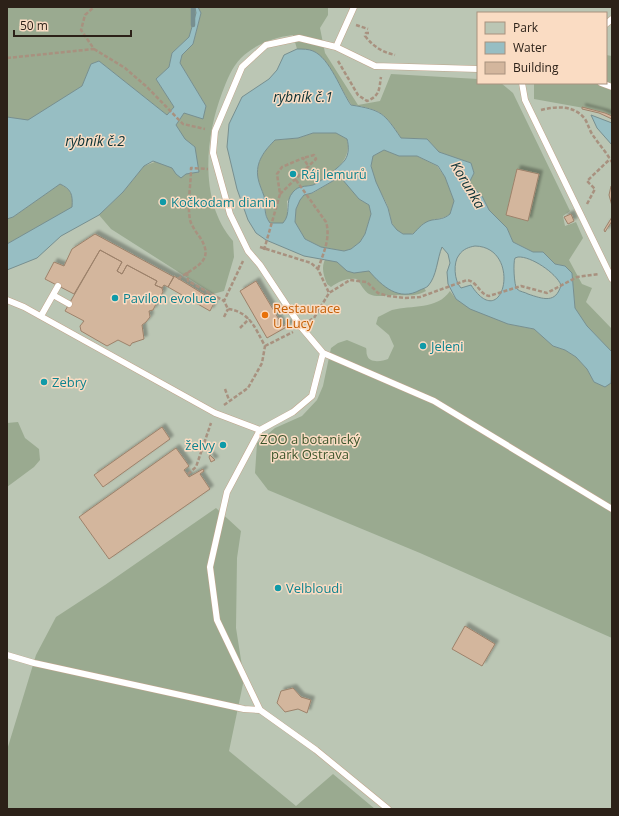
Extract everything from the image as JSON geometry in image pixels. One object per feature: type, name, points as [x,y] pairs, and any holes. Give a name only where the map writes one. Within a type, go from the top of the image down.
[{"type":"lane","points":[[336,47],[354,7]]},
{"type":"lane","points":[[477,69],[375,66],[336,47],[299,38],[266,45],[242,67],[215,131],[213,153],[230,214],[248,251],[260,265],[301,328],[323,353],[434,401],[612,509]]},
{"type":"lane","points":[[522,84],[525,100],[612,279]]},
{"type":"lane","points":[[41,316],[58,286]]},
{"type":"lane","points":[[53,295],[69,304]]},
{"type":"lane","points":[[7,300],[41,316],[215,413],[260,430]]},
{"type":"lane","points":[[323,353],[312,396],[293,412],[260,430],[227,492],[210,567],[217,620],[260,710],[316,750],[388,809]]},
{"type":"lane","points":[[7,655],[34,663],[244,709],[260,710]]},
{"type":"path","points":[[94,7],[85,15],[81,30],[94,49],[125,68],[147,87],[183,124],[212,130]]},
{"type":"path","points":[[357,25],[369,31],[366,33],[366,36],[374,46],[383,52],[395,55],[408,67]]},
{"type":"path","points":[[336,47],[337,57],[350,82],[358,95],[367,101],[374,98],[378,94],[383,66]]},
{"type":"path","points":[[7,58],[94,49]]},
{"type":"path","points":[[531,112],[558,107],[570,108],[585,120],[591,132],[611,160],[587,181],[594,189],[582,216]]},
{"type":"path","points":[[264,250],[280,194],[277,178],[279,171],[284,165],[312,155],[315,156],[316,159],[310,167],[297,181],[280,194]]},
{"type":"path","points":[[303,158],[310,167]]},
{"type":"path","points":[[178,279],[203,263],[206,255],[204,245],[190,221],[191,168],[209,169]]},
{"type":"path","points":[[297,181],[326,222],[328,229],[327,240],[318,269]]},
{"type":"path","points":[[245,245],[253,242],[264,250],[311,263],[318,269],[329,293]]},
{"type":"path","points":[[224,301],[248,251]]},
{"type":"path","points":[[187,272],[188,281],[224,301],[228,309]]},
{"type":"path","points":[[228,309],[238,311],[249,319],[265,346],[301,328],[314,318],[329,293],[350,280],[367,282],[378,292],[405,298],[420,296],[469,280],[474,282],[484,295],[492,296],[521,286],[541,293],[547,293],[578,277],[609,273]]},
{"type":"path","points":[[212,301],[215,297]]},
{"type":"path","points":[[224,317],[228,309]]},
{"type":"path","points":[[240,328],[249,319]]},
{"type":"path","points":[[225,388],[229,400]]},
{"type":"green space","name":"ZOO a botanický park Ostrava","points":[[7,7],[612,7],[612,809],[7,809]]},
{"type":"green space","points":[[7,7],[195,7],[196,13],[189,37],[172,53],[169,67],[156,79],[174,107],[167,115],[99,61],[91,64],[82,86],[28,121],[7,117]]},
{"type":"green space","points":[[198,7],[328,7],[328,15],[320,28],[325,53],[358,105],[380,101],[391,74],[477,79],[477,84],[502,84],[513,93],[570,211],[563,216],[565,226],[576,222],[583,238],[569,260],[582,284],[592,288],[586,302],[612,329],[612,352],[587,326],[575,308],[572,273],[565,266],[555,264],[543,252],[533,252],[513,242],[507,228],[489,210],[482,196],[469,183],[474,173],[471,163],[439,152],[427,139],[401,138],[391,123],[381,114],[370,108],[352,105],[325,60],[313,51],[307,49],[297,49],[293,35],[279,37],[259,45],[241,58],[235,65],[228,79],[216,111],[209,149],[208,169],[210,189],[215,208],[222,225],[233,241],[234,257],[224,291],[213,294],[111,229],[99,215],[123,192],[144,166],[195,147],[185,140],[176,125],[184,113],[206,106],[180,63],[182,55],[193,44],[201,13]]},
{"type":"green space","points":[[607,55],[612,56],[612,116],[595,110],[534,99],[534,84],[607,84]]},
{"type":"green space","points":[[313,133],[336,133],[347,139],[347,154],[333,172],[314,185],[309,185],[287,201],[287,218],[283,223],[270,223],[258,178],[257,172],[259,162],[275,140],[298,138]]},
{"type":"green space","points":[[384,150],[399,156],[417,156],[437,166],[445,177],[454,201],[450,214],[430,221],[412,234],[399,232],[392,223],[388,207],[373,175],[371,162],[373,156]]},
{"type":"green space","points":[[338,178],[342,178],[359,199],[369,205],[371,214],[365,234],[360,242],[351,249],[344,251],[321,247],[305,239],[295,222],[296,209],[300,199],[304,195],[313,193]]},
{"type":"green space","points":[[60,184],[67,188],[71,193],[73,207],[7,244],[7,219],[13,217]]},
{"type":"green space","points":[[328,255],[424,288],[426,291],[414,295],[375,296],[367,293],[357,279],[343,280],[331,287],[327,284],[323,270],[325,259]]},
{"type":"green space","points":[[450,291],[456,299],[508,324],[534,329],[553,346],[565,350],[576,357],[587,369],[594,382],[611,383],[612,376],[612,638],[420,553],[268,490],[255,473],[257,443],[275,428],[302,416],[317,400],[323,386],[331,348],[338,343],[347,340],[366,348],[368,358],[370,360],[376,361],[388,359],[394,346],[389,335],[376,324],[378,317],[392,310],[431,304],[445,297]]},
{"type":"green space","points":[[18,422],[25,438],[39,449],[40,460],[34,467],[7,487],[7,423]]},
{"type":"green space","points":[[216,508],[241,531],[237,558],[236,628],[244,679],[229,751],[296,806],[333,774],[375,809],[7,809],[7,750],[36,655],[56,617]]},
{"type":"water","name":"rybník č.2","points":[[195,7],[198,7],[201,13],[193,44],[182,55],[180,63],[206,106],[203,119],[184,113],[176,125],[185,139],[195,147],[199,172],[186,174],[181,178],[172,168],[153,161],[144,166],[123,192],[99,215],[61,236],[37,258],[7,270],[7,244],[72,207],[72,195],[67,188],[60,184],[13,217],[7,219],[7,117],[28,120],[82,86],[91,64],[99,61],[167,115],[174,107],[156,79],[169,67],[172,53],[189,37],[196,13]]},
{"type":"water","name":"rybník č.1","points":[[297,49],[307,49],[313,51],[325,60],[330,67],[351,105],[370,109],[381,114],[386,118],[401,138],[427,139],[439,152],[471,163],[474,173],[469,183],[482,196],[489,210],[507,228],[513,242],[533,252],[543,252],[555,264],[565,266],[572,273],[575,308],[587,326],[612,352],[611,383],[605,387],[594,382],[587,369],[576,357],[565,350],[553,346],[534,329],[508,324],[470,309],[456,299],[448,284],[447,272],[450,263],[448,254],[442,247],[435,272],[428,286],[412,293],[405,294],[392,291],[385,287],[369,271],[354,273],[347,271],[337,262],[304,256],[266,240],[256,233],[248,220],[237,189],[227,147],[229,124],[242,97],[269,79],[277,70],[284,55]],"holes":[[[313,133],[336,133],[347,139],[348,153],[345,160],[330,174],[313,185],[300,187],[293,192],[290,196],[286,219],[283,223],[270,223],[266,216],[264,196],[258,178],[257,172],[259,162],[264,152],[275,140],[298,138]],[[384,150],[399,156],[417,156],[438,166],[445,177],[454,201],[450,214],[444,218],[426,222],[413,234],[403,234],[397,230],[392,224],[388,208],[376,182],[371,166],[373,156]],[[338,178],[342,179],[359,199],[369,205],[371,214],[365,234],[360,242],[351,249],[344,251],[321,247],[305,239],[295,222],[296,209],[304,195],[312,193]],[[475,246],[490,250],[499,260],[504,272],[503,285],[499,295],[492,301],[483,298],[471,285],[461,288],[457,281],[455,272],[457,258],[462,251]],[[518,257],[530,259],[554,275],[561,285],[556,295],[552,298],[544,298],[528,294],[517,289],[514,260]]]},
{"type":"water","points":[[591,115],[612,123],[612,145],[597,128]]},
{"type":"building","points":[[582,107],[605,113],[612,116],[612,119],[599,113],[582,109]]},
{"type":"building","points":[[517,169],[539,174],[528,221],[506,215]]},
{"type":"building","points":[[611,186],[612,187],[612,206],[609,195]]},
{"type":"building","points":[[571,214],[574,221],[568,224],[564,217]]},
{"type":"building","points":[[612,217],[612,221],[605,232],[604,230]]},
{"type":"building","points":[[95,234],[174,277],[168,287],[164,285],[162,288],[155,285],[157,281],[127,265],[122,274],[117,271],[122,262],[100,250],[74,294],[45,279],[54,262],[64,266],[72,249]]},
{"type":"building","name":"Pavilon evoluce","points":[[100,250],[122,262],[117,271],[122,274],[127,265],[157,281],[155,285],[162,288],[163,292],[160,297],[156,298],[156,304],[153,310],[149,311],[150,317],[142,325],[144,339],[132,343],[130,346],[118,340],[107,346],[81,331],[80,326],[84,321],[65,311]]},
{"type":"building","points":[[174,276],[210,298],[214,303],[210,311],[168,287]]},
{"type":"building","points":[[256,281],[283,326],[289,323],[290,325],[267,338],[240,291]]},
{"type":"building","points":[[162,427],[170,439],[103,487],[94,475]]},
{"type":"building","points":[[176,448],[189,466],[184,470],[189,477],[203,469],[204,471],[200,474],[210,489],[109,559],[79,517]]},
{"type":"building","points":[[210,455],[215,460],[211,462],[209,457]]},
{"type":"building","points":[[465,626],[495,644],[482,666],[452,649]]},
{"type":"building","points":[[293,688],[301,697],[311,700],[307,713],[298,709],[285,712],[277,703],[281,691]]},
{"type":"waterway","points":[[193,7],[193,25]]},
{"type":"place","name":"Ráj lemurů","points":[[293,174]]},
{"type":"place","name":"Kočkodam dianin","points":[[163,202]]},
{"type":"place","name":"Pavilon evoluce","points":[[115,298]]},
{"type":"place","name":"Restaurace U Lucy","points":[[265,315]]},
{"type":"place","name":"Jeleni","points":[[423,346]]},
{"type":"place","name":"Zebry","points":[[44,382]]},
{"type":"place","name":"želvy","points":[[223,445]]},
{"type":"place","name":"Velbloudi","points":[[278,588]]},
{"type":"water label","name":"Korunka","points":[[468,185]]}]
